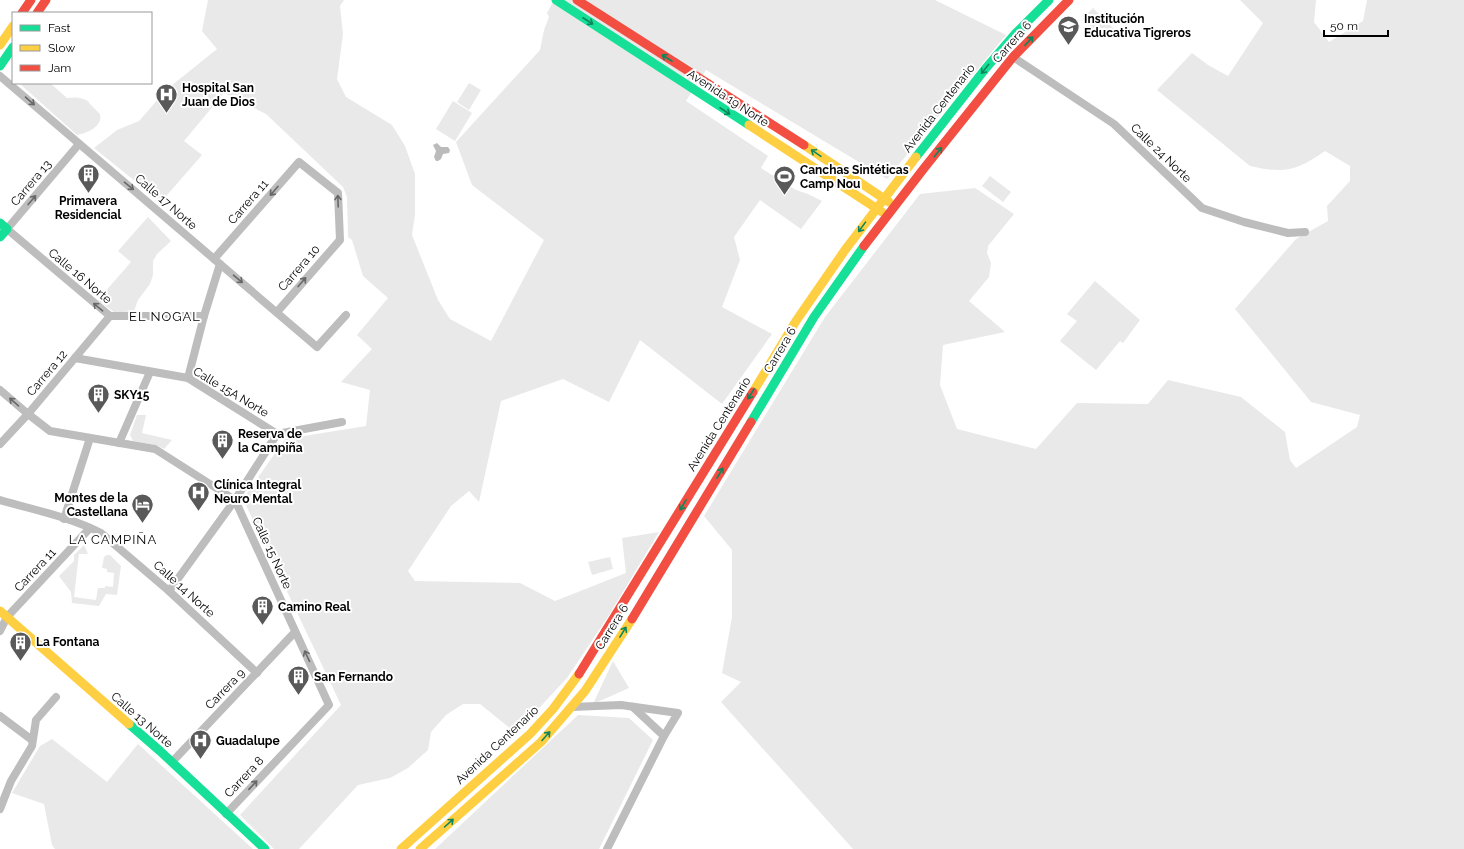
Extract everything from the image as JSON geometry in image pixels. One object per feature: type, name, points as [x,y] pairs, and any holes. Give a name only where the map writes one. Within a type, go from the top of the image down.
[{"type":"main road","points":[[23,12],[31,0]]},
{"type":"main road","points":[[37,12],[46,0]]},
{"type":"main road","name":"Avenida 19 Norte","points":[[556,0],[887,216]]},
{"type":"main road","name":"Avenida 19 Norte","points":[[577,0],[799,142],[895,206]]},
{"type":"main road","name":"Avenida Centenario","points":[[401,849],[530,734],[573,684],[796,321],[845,250],[876,208],[986,68],[1016,33],[1049,0]]},
{"type":"main road","name":"Carrera 6","points":[[420,849],[541,742],[585,692],[632,618],[814,317],[860,251],[1013,57],[1069,0]]},
{"type":"main road","points":[[1,41],[12,27]]},
{"type":"main road","points":[[0,66],[12,48]]},
{"type":"main road","name":"Carrera 13","points":[[0,237],[4,226]]},
{"type":"main road","name":"Calle 13 Norte","points":[[4,614],[172,762],[265,849]]},
{"type":"street","name":"Calle 24 Norte","points":[[1013,57],[1114,124],[1202,208],[1244,222],[1288,233],[1305,232]]},
{"type":"street","name":"Calle 17 Norte","points":[[0,76],[317,347],[346,315]]},
{"type":"street","name":"Carrera 13","points":[[4,226],[79,144]]},
{"type":"street","name":"Carrera 11","points":[[188,378],[217,261],[299,162]]},
{"type":"street","name":"Carrera 10","points":[[276,312],[340,240],[338,193],[299,162]]},
{"type":"street","name":"Calle 16 Norte","points":[[4,226],[110,316],[204,316]]},
{"type":"street","name":"Carrera 12","points":[[0,444],[28,414],[110,316]]},
{"type":"street","name":"Calle 15A Norte","points":[[75,358],[188,378],[277,434]]},
{"type":"street","points":[[119,443],[150,372]]},
{"type":"street","points":[[0,390],[28,414],[50,430],[155,450],[235,500]]},
{"type":"street","points":[[169,591],[235,500],[277,434],[342,422]]},
{"type":"street","points":[[64,519],[90,438]]},
{"type":"street","name":"Calle 14 Norte","points":[[0,500],[64,519],[101,533],[169,591],[257,673]]},
{"type":"street","name":"Calle 15 Norte","points":[[235,500],[329,704]]},
{"type":"street","name":"Carrera 11","points":[[0,631],[4,614],[90,528]]},
{"type":"street","name":"Carrera 9","points":[[172,762],[296,632]]},
{"type":"street","points":[[0,809],[11,781],[32,746],[36,720],[56,697]]},
{"type":"street","name":"Carrera 8","points":[[226,814],[329,704]]},
{"type":"street","points":[[572,707],[621,705],[678,713],[664,736],[608,849]]},
{"type":"street","points":[[633,707],[664,736]]},
{"type":"street","points":[[0,716],[32,740]]},
{"type":"shaded area","points":[[208,0],[344,0],[340,6],[343,34],[337,79],[346,97],[392,125],[405,146],[415,174],[415,215],[412,235],[438,300],[450,319],[491,341],[544,240],[472,185],[456,142],[540,50],[544,30],[549,17],[547,13],[554,0],[935,0],[1006,35],[887,179],[706,70],[686,101],[768,156],[761,168],[796,190],[822,201],[801,229],[760,200],[734,237],[740,260],[722,307],[772,334],[722,404],[640,340],[609,402],[563,379],[501,401],[479,502],[469,491],[451,506],[408,571],[415,581],[520,583],[555,601],[626,573],[622,538],[659,532],[609,615],[567,678],[516,733],[480,704],[463,704],[446,715],[431,732],[428,750],[408,768],[390,778],[358,785],[299,849],[274,849],[240,815],[341,705],[243,499],[285,439],[366,426],[370,390],[341,382],[372,349],[357,335],[388,298],[363,276],[352,240],[348,237],[347,197],[343,187],[266,114],[224,93],[184,141],[202,155],[161,202],[94,148],[117,130],[139,121],[166,90],[217,49],[202,31]]},
{"type":"shaded area","points":[[1240,0],[1316,0],[1314,22],[1329,42],[1363,21],[1367,0],[1464,0],[1464,849],[853,849],[721,702],[741,682],[722,673],[732,617],[732,550],[704,516],[825,317],[920,194],[975,188],[1014,214],[988,246],[987,253],[991,263],[989,277],[969,301],[1005,332],[943,345],[940,385],[957,429],[1036,449],[1077,403],[1148,404],[1168,380],[1241,397],[1285,432],[1290,460],[1296,468],[1357,427],[1360,415],[1311,402],[1235,309],[1296,239],[1328,221],[1327,206],[1350,181],[1350,166],[1325,151],[1306,163],[1290,169],[1272,170],[1250,166],[1157,90],[1192,53],[1208,65],[1228,76],[1263,23]]},
{"type":"shaded area","points":[[1093,8],[1114,29],[1104,40],[1083,18]]},
{"type":"shaded area","points":[[469,83],[481,90],[469,110],[457,102]]},
{"type":"shaded area","points":[[20,84],[51,84],[67,98],[79,98],[89,102],[100,114],[99,122],[93,129],[77,135]]},
{"type":"shaded area","points":[[453,101],[472,113],[455,141],[436,129]]},
{"type":"shaded area","points":[[437,143],[441,147],[448,147],[450,150],[449,153],[443,154],[441,159],[436,161],[434,157],[436,151],[433,145]]},
{"type":"shaded area","points":[[990,176],[1011,192],[1003,202],[982,186]]},
{"type":"shaded area","points":[[148,217],[171,241],[157,254],[153,261],[153,275],[150,284],[138,300],[134,311],[115,313],[98,300],[131,262],[118,251]]},
{"type":"shaded area","points":[[1095,281],[1140,320],[1123,343],[1120,341],[1096,370],[1060,341],[1077,321],[1067,314]]},
{"type":"shaded area","points":[[137,415],[146,415],[142,433],[172,440],[164,449],[156,445],[133,441],[130,435]]},
{"type":"shaded area","points":[[84,545],[88,554],[79,554],[74,597],[96,600],[98,588],[105,588],[105,586],[113,587],[114,573],[107,572],[107,569],[102,568],[104,557],[107,555],[110,555],[121,566],[117,595],[106,594],[99,606],[72,603],[71,592],[59,576],[74,561],[74,555]]},
{"type":"shaded area","points":[[610,557],[613,569],[592,575],[588,562]]},
{"type":"shaded area","points":[[613,661],[629,688],[593,704]]},
{"type":"shaded area","points":[[578,715],[629,718],[653,740],[599,849],[435,849]]},
{"type":"shaded area","points":[[52,739],[107,782],[138,744],[253,849],[55,849],[52,845],[44,804],[12,793],[40,746]]},
{"type":"traffic: fast","points":[[556,0],[749,125]]},
{"type":"traffic: fast","points":[[916,157],[986,68],[1016,33],[1049,0]]},
{"type":"traffic: fast","points":[[0,66],[12,48]]},
{"type":"traffic: fast","points":[[0,223],[7,229],[0,237]]},
{"type":"traffic: fast","points":[[751,422],[814,317],[864,246]]},
{"type":"traffic: fast","points":[[129,724],[265,849]]},
{"type":"traffic: slow","points":[[0,45],[12,27]]},
{"type":"traffic: slow","points":[[749,125],[882,212]]},
{"type":"traffic: slow","points":[[804,145],[889,202]]},
{"type":"traffic: slow","points":[[753,392],[796,321],[845,250],[916,157]]},
{"type":"traffic: slow","points":[[0,611],[129,724]]},
{"type":"traffic: slow","points":[[420,849],[541,742],[585,691],[632,619]]},
{"type":"traffic: slow","points":[[401,849],[530,734],[553,709],[579,674]]},
{"type":"traffic: jam","points":[[23,12],[31,0]]},
{"type":"traffic: jam","points":[[38,12],[46,0]]},
{"type":"traffic: jam","points":[[577,0],[804,145]]},
{"type":"traffic: jam","points":[[864,246],[1013,57],[1069,0]]},
{"type":"traffic: jam","points":[[579,674],[753,392]]},
{"type":"traffic: jam","points":[[632,619],[751,422]]},
{"type":"place","name":"Institución Educativa Tigreros","points":[[1069,46]]},
{"type":"place","name":"Hospital San Juan de Dios","points":[[167,114]]},
{"type":"place","name":"Primavera Residencial","points":[[88,194]]},
{"type":"place","name":"Canchas Sintéticas Camp Nou","points":[[785,196]]},
{"type":"place","name":"SKY15","points":[[98,414]]},
{"type":"place","name":"Reserva de la Campiña","points":[[223,460]]},
{"type":"place","name":"Clínica Integral Neuro Mental","points":[[199,512]]},
{"type":"place","name":"Montes de la Castellana","points":[[143,524]]},
{"type":"place","name":"Camino Real","points":[[262,626]]},
{"type":"place","name":"La Fontana","points":[[21,662]]},
{"type":"place","name":"San Fernando","points":[[299,696]]},
{"type":"place","name":"Guadalupe","points":[[200,760]]},
{"type":"district","name":"EL NOGAL","points":[[165,316]]},
{"type":"district","name":"LA CAMPIÑA","points":[[113,539]]}]
